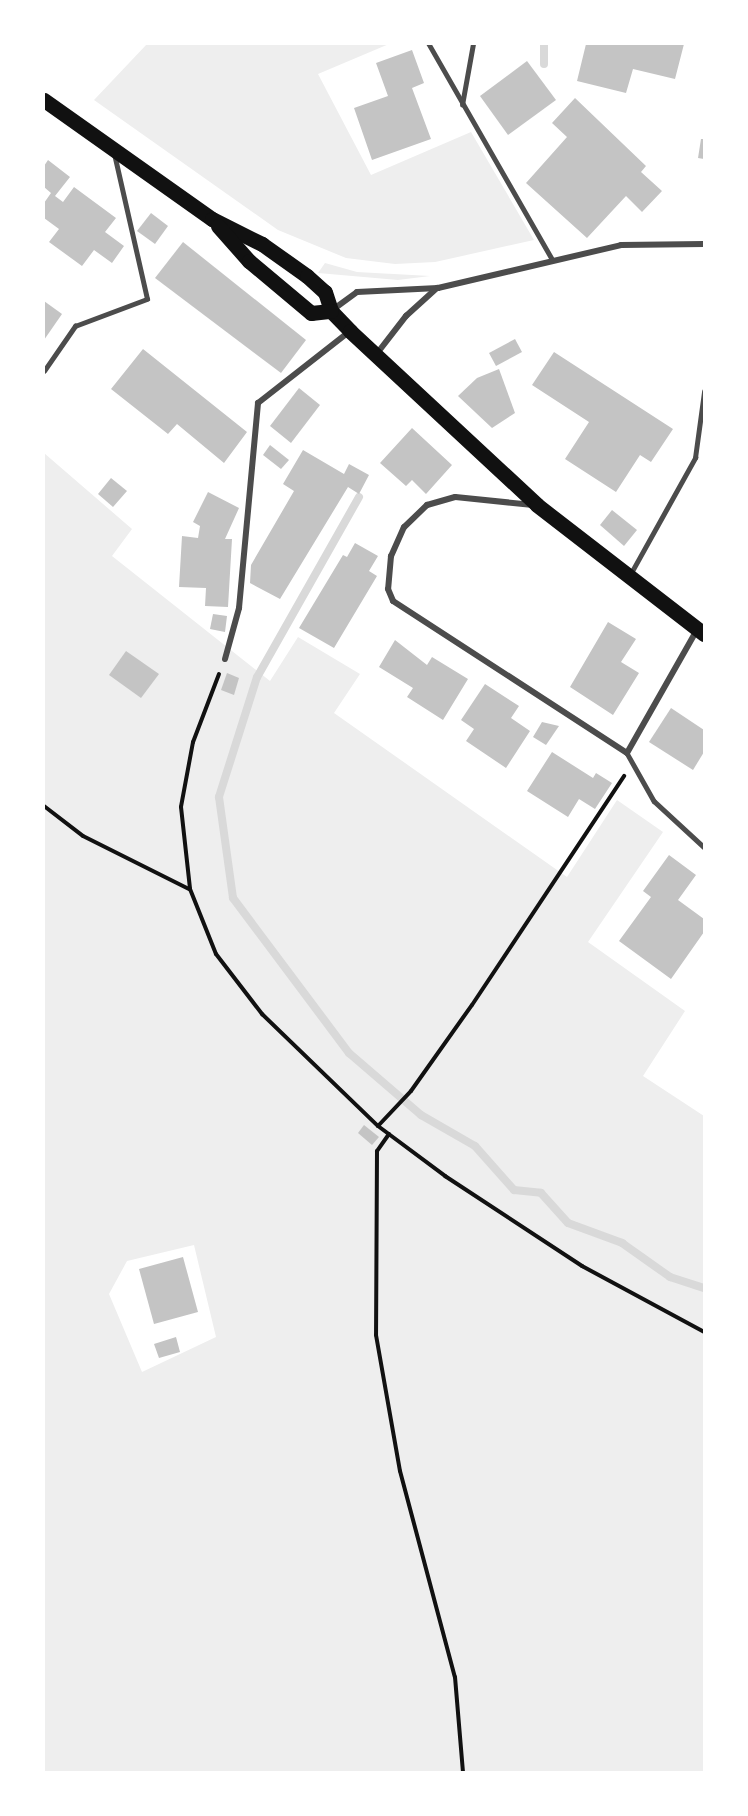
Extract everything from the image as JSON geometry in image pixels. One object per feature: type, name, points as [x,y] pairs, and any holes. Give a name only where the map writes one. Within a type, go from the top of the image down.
[{"type":"main road","points":[[44,100],[212,219],[262,244],[307,276],[325,292],[331,311],[350,331],[537,506],[701,632]]},
{"type":"main road","points":[[212,219],[249,261],[311,313],[331,311]]},
{"type":"street","points":[[331,311],[357,292],[438,288],[552,259],[621,245],[705,244]]},
{"type":"street","points":[[375,356],[406,315],[438,288]]},
{"type":"street","points":[[225,659],[239,608],[258,404],[350,331]]},
{"type":"street","points":[[537,506],[455,496],[427,505],[404,527],[395,546],[388,589],[393,601],[627,753],[701,632]]},
{"type":"lane","points":[[429,44],[552,259]]},
{"type":"lane","points":[[462,105],[473,44]]},
{"type":"lane","points":[[44,371],[75,326],[147,299],[113,148]]},
{"type":"lane","points":[[629,576],[695,458],[705,392]]},
{"type":"lane","points":[[627,753],[654,801],[705,847]]},
{"type":"path","points":[[225,659],[193,742],[181,807],[190,889],[216,954],[262,1014],[378,1126],[582,1266],[705,1332]]},
{"type":"path","points":[[378,1126],[411,1091],[632,762]]},
{"type":"path","points":[[44,806],[83,836],[190,889]]},
{"type":"path","points":[[389,1134],[377,1150],[376,1335],[400,1471],[454,1677],[463,1773]]},
{"type":"shaded area","points":[[147,44],[389,44],[318,74],[371,175],[471,132],[534,240],[435,262],[395,264],[346,258],[278,230],[94,100]]},
{"type":"shaded area","points":[[325,263],[357,272],[430,276],[398,280],[318,273]]},
{"type":"shaded area","points":[[44,453],[132,529],[112,556],[270,681],[298,637],[360,674],[334,713],[567,877],[617,800],[663,832],[588,942],[685,1011],[643,1076],[704,1116],[704,1772],[44,1772]],"holes":[[[194,1245],[216,1337],[142,1372],[109,1294],[127,1261]]]},
{"type":"building","points":[[586,44],[684,44],[675,79],[633,69],[626,93],[577,81]]},
{"type":"building","points":[[412,50],[424,83],[412,88],[431,139],[372,160],[354,108],[388,96],[376,63]]},
{"type":"building","points":[[527,61],[556,100],[508,135],[480,96]]},
{"type":"building","points":[[575,98],[646,166],[641,172],[662,191],[642,212],[626,196],[587,238],[526,183],[567,137],[552,123]]},
{"type":"building","points":[[701,139],[704,139],[704,159],[698,158]]},
{"type":"building","points":[[48,160],[70,177],[55,196],[63,202],[74,187],[116,218],[105,232],[124,246],[112,263],[94,250],[82,266],[49,242],[59,229],[44,218],[44,203],[51,193],[44,187],[44,166]]},
{"type":"building","points":[[151,213],[168,226],[155,244],[137,231]]},
{"type":"building","points":[[183,242],[306,340],[281,373],[155,278]]},
{"type":"building","points":[[44,301],[62,314],[44,340]]},
{"type":"building","points":[[515,339],[522,352],[496,366],[489,353]]},
{"type":"building","points":[[143,349],[247,432],[224,463],[177,424],[168,434],[111,389]]},
{"type":"building","points":[[554,352],[673,429],[651,462],[640,455],[616,492],[565,459],[589,422],[532,385]]},
{"type":"building","points":[[499,369],[515,413],[492,428],[458,396],[477,378]]},
{"type":"building","points":[[299,388],[320,405],[291,443],[270,426]]},
{"type":"building","points":[[412,428],[452,465],[426,494],[412,480],[406,486],[380,463]]},
{"type":"building","points":[[270,445],[289,460],[281,469],[263,455]]},
{"type":"building","points":[[303,450],[344,474],[349,464],[369,475],[359,494],[348,487],[280,599],[250,583],[251,565],[294,491],[283,484]]},
{"type":"building","points":[[111,478],[127,491],[113,507],[98,494]]},
{"type":"building","points":[[208,492],[239,508],[225,539],[232,539],[228,607],[205,606],[206,588],[179,587],[182,536],[198,538],[200,526],[193,522]]},
{"type":"building","points":[[612,510],[637,530],[624,546],[600,525]]},
{"type":"building","points":[[355,543],[378,556],[369,571],[377,576],[334,648],[299,628],[343,555],[347,557]]},
{"type":"building","points":[[213,614],[227,616],[225,632],[210,629]]},
{"type":"building","points":[[608,622],[636,639],[621,662],[639,673],[613,715],[570,687]]},
{"type":"building","points":[[395,640],[427,665],[432,657],[468,679],[443,720],[407,697],[413,688],[379,667]]},
{"type":"building","points":[[126,651],[159,674],[141,698],[109,675]]},
{"type":"building","points":[[227,673],[239,678],[234,695],[221,690]]},
{"type":"building","points":[[485,684],[519,706],[511,718],[530,731],[506,768],[466,741],[474,729],[461,720]]},
{"type":"building","points":[[671,708],[704,730],[704,752],[693,770],[649,742]]},
{"type":"building","points":[[542,722],[559,726],[546,745],[533,737]]},
{"type":"building","points":[[552,752],[593,778],[596,773],[612,783],[595,809],[579,799],[568,817],[527,791]]},
{"type":"building","points":[[669,855],[696,875],[678,900],[704,919],[704,932],[671,979],[619,941],[651,897],[643,891]]},
{"type":"building","points":[[364,1125],[379,1137],[372,1145],[358,1133]]},
{"type":"building","points":[[183,1257],[198,1312],[154,1324],[139,1269]]},
{"type":"building","points":[[176,1337],[180,1352],[159,1358],[154,1344]]},
{"type":"waterway","points":[[544,44],[544,64]]},
{"type":"waterway","points":[[359,497],[257,677],[219,797],[233,898],[349,1053],[421,1115],[475,1146],[514,1190],[541,1193],[568,1223],[622,1243],[670,1277],[704,1288]]}]
